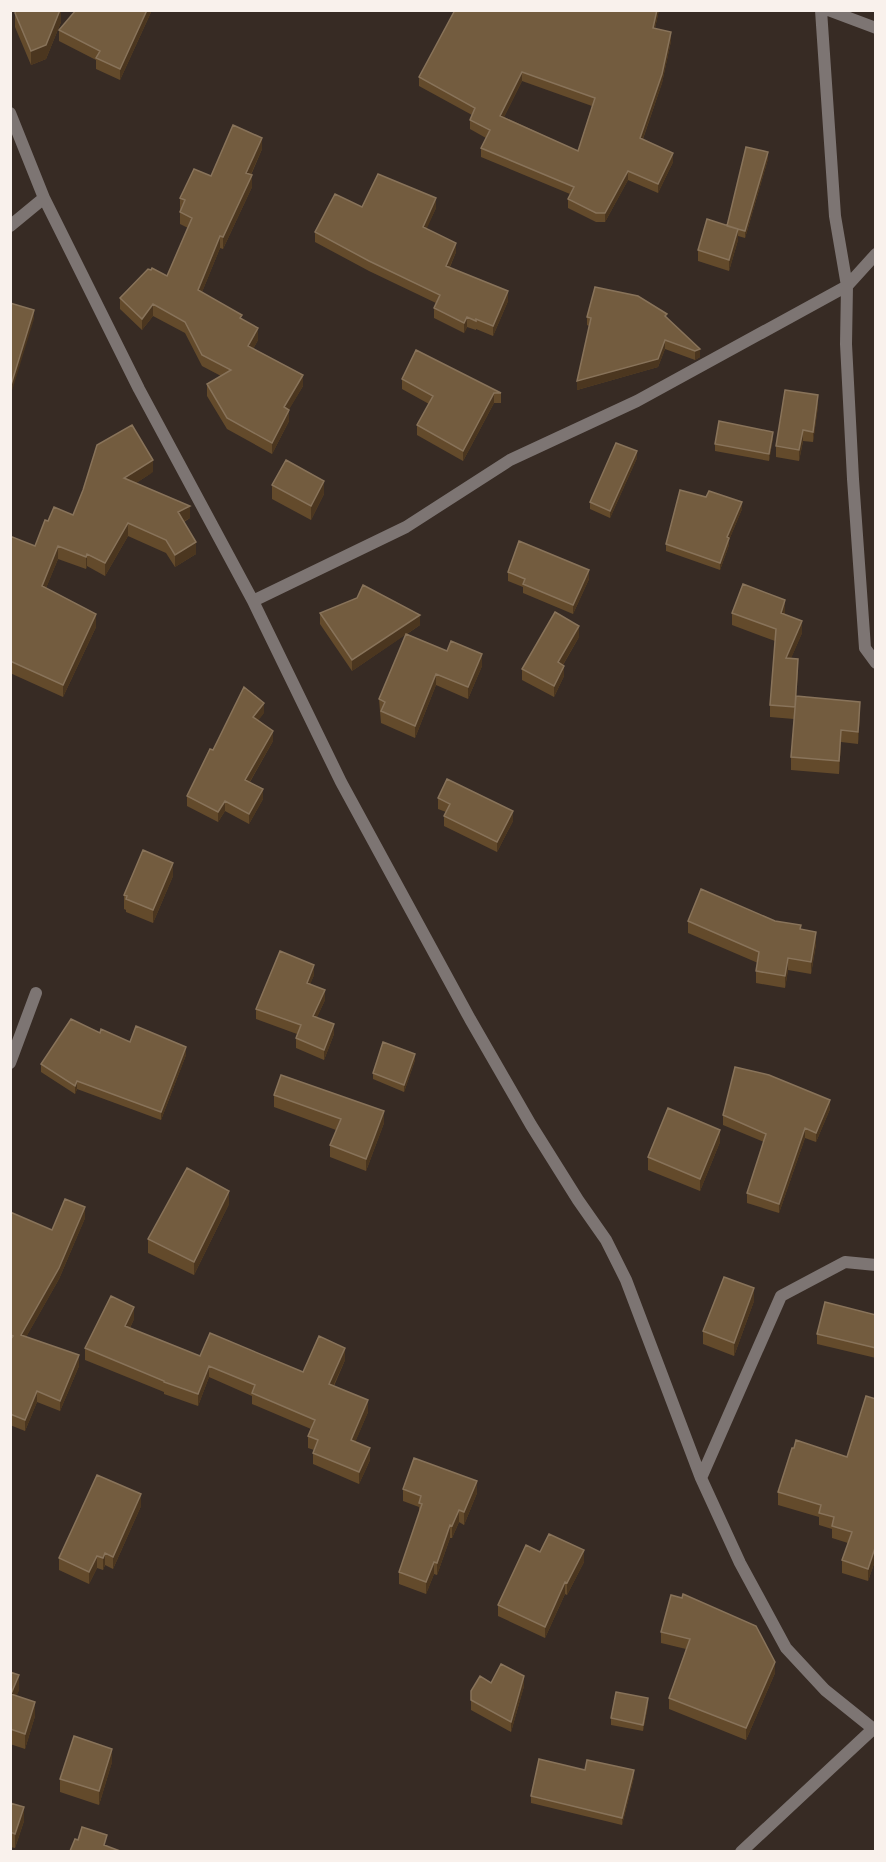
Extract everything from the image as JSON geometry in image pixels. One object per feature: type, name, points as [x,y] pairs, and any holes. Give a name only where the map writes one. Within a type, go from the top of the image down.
[{"type":"street","points":[[821,10],[835,216],[847,286],[846,344],[851,445],[865,648],[876,663]]},
{"type":"street","points":[[828,10],[876,28]]},
{"type":"street","points":[[10,113],[44,198],[139,389],[253,601],[341,782],[464,1009],[531,1125],[606,1240],[626,1280],[701,1478],[740,1563],[786,1648],[825,1690],[874,1730],[741,1851]]},
{"type":"street","points":[[10,226],[44,198]]},
{"type":"street","points":[[253,601],[406,527],[510,460],[637,401],[847,286],[876,254]]},
{"type":"street","points":[[10,1063],[36,993]]},
{"type":"street","points":[[701,1478],[782,1296],[845,1262],[876,1264]]},
{"type":"building","points":[[16,10],[60,10],[46,45],[31,51],[15,13]]},
{"type":"building","points":[[76,10],[147,10],[120,69],[96,58],[100,51],[59,30]]},
{"type":"building","points":[[455,10],[657,10],[653,28],[671,32],[662,74],[640,138],[673,153],[658,184],[628,171],[605,213],[596,213],[568,199],[574,187],[481,148],[490,130],[470,120],[475,108],[419,77]],"holes":[[[522,72],[595,98],[578,151],[500,116]]]},
{"type":"building","points":[[233,125],[262,138],[246,173],[252,175],[223,237],[220,236],[198,290],[242,315],[240,318],[258,328],[248,346],[303,375],[284,407],[289,410],[272,443],[227,418],[207,384],[231,370],[202,355],[185,322],[153,304],[142,319],[120,298],[148,269],[152,268],[167,276],[192,218],[180,212],[185,200],[180,198],[194,169],[211,176]]},
{"type":"building","points":[[746,147],[768,152],[745,231],[727,226]]},
{"type":"building","points":[[378,174],[436,198],[423,227],[456,243],[446,266],[508,291],[493,326],[467,317],[464,323],[434,308],[440,295],[315,232],[335,194],[362,207]]},
{"type":"building","points":[[707,219],[738,229],[729,260],[698,250]]},
{"type":"building","points":[[595,287],[638,296],[667,314],[665,316],[700,349],[695,351],[665,340],[658,359],[577,381],[591,318],[587,317]]},
{"type":"building","points":[[10,303],[34,310],[11,385],[10,385]]},
{"type":"building","points":[[416,350],[501,393],[494,393],[463,451],[417,425],[433,396],[402,379]]},
{"type":"building","points":[[785,390],[818,395],[813,432],[803,430],[799,450],[776,446]]},
{"type":"building","points":[[719,421],[773,432],[769,454],[715,444]]},
{"type":"building","points":[[132,425],[153,460],[124,478],[190,506],[178,512],[196,542],[175,555],[166,540],[128,523],[105,563],[87,554],[86,557],[58,546],[42,586],[96,614],[63,685],[10,661],[10,536],[35,546],[45,520],[48,521],[54,507],[73,515],[97,445]]},
{"type":"building","points":[[616,443],[637,451],[610,511],[590,502]]},
{"type":"building","points":[[286,460],[324,481],[311,506],[272,485]]},
{"type":"building","points":[[680,490],[706,497],[709,491],[742,502],[727,537],[729,538],[720,563],[666,544]]},
{"type":"building","points":[[519,541],[589,570],[573,605],[523,584],[525,579],[508,572]]},
{"type":"building","points":[[743,584],[785,600],[781,613],[802,621],[786,658],[798,659],[795,707],[770,705],[776,629],[732,613]]},
{"type":"building","points":[[363,585],[420,615],[352,660],[320,613],[357,598]]},
{"type":"building","points":[[555,612],[579,626],[558,662],[564,666],[554,686],[522,669]]},
{"type":"building","points":[[406,634],[447,651],[451,641],[482,654],[468,687],[436,674],[415,726],[381,711],[385,702],[379,699]]},
{"type":"building","points":[[244,687],[264,703],[253,717],[273,731],[245,780],[263,789],[249,814],[225,801],[218,812],[187,796]]},
{"type":"building","points":[[796,696],[860,702],[858,732],[841,730],[839,761],[791,757]]},
{"type":"building","points":[[447,779],[513,811],[497,842],[444,816],[450,804],[438,798]]},
{"type":"building","points":[[143,850],[173,863],[153,910],[126,899],[127,896],[124,895]]},
{"type":"building","points":[[701,889],[775,921],[801,925],[800,929],[816,932],[811,962],[788,958],[785,976],[756,971],[759,952],[688,921]]},
{"type":"building","points":[[280,951],[314,965],[307,983],[325,990],[313,1016],[334,1024],[324,1050],[296,1038],[301,1025],[256,1009]]},
{"type":"building","points":[[71,1019],[100,1033],[101,1029],[130,1042],[136,1026],[186,1047],[161,1112],[77,1081],[75,1086],[41,1064]]},
{"type":"building","points":[[383,1042],[415,1054],[404,1085],[373,1073]]},
{"type":"building","points":[[735,1067],[769,1075],[830,1100],[816,1133],[805,1128],[779,1204],[747,1193],[766,1134],[723,1115]]},
{"type":"building","points":[[281,1075],[384,1111],[366,1159],[330,1145],[341,1119],[274,1095]]},
{"type":"building","points":[[668,1108],[720,1130],[700,1179],[648,1157]]},
{"type":"building","points":[[187,1168],[229,1191],[194,1262],[148,1239]]},
{"type":"building","points":[[65,1199],[85,1207],[59,1268],[21,1335],[79,1355],[60,1401],[37,1391],[25,1420],[10,1414],[10,1340],[13,1336],[10,1334],[10,1212],[52,1230]]},
{"type":"building","points":[[724,1277],[754,1288],[734,1343],[703,1331]]},
{"type":"building","points":[[111,1296],[134,1307],[125,1326],[200,1356],[210,1333],[303,1372],[319,1336],[345,1348],[329,1384],[368,1400],[351,1440],[370,1448],[359,1472],[313,1453],[318,1440],[308,1436],[315,1420],[252,1393],[255,1385],[209,1366],[198,1394],[85,1348]]},
{"type":"building","points":[[825,1302],[876,1315],[876,1348],[817,1334]]},
{"type":"building","points":[[866,1396],[876,1399],[876,1545],[868,1569],[842,1560],[852,1532],[832,1526],[834,1517],[819,1513],[821,1505],[778,1492],[796,1440],[847,1457]]},
{"type":"building","points":[[414,1458],[477,1481],[464,1512],[459,1510],[452,1526],[450,1525],[437,1563],[434,1562],[426,1582],[399,1572],[422,1504],[419,1503],[421,1496],[403,1489]]},
{"type":"building","points":[[97,1475],[141,1494],[113,1557],[105,1553],[103,1558],[97,1556],[89,1572],[59,1558]]},
{"type":"building","points":[[549,1534],[584,1550],[567,1583],[565,1582],[545,1627],[498,1605],[526,1545],[540,1552]]},
{"type":"building","points":[[683,1594],[756,1626],[775,1662],[746,1728],[669,1698],[690,1639],[661,1632],[671,1595],[682,1598]]},
{"type":"building","points":[[501,1664],[524,1676],[511,1722],[471,1700],[471,1691],[480,1676],[491,1683]]},
{"type":"building","points":[[10,1672],[19,1675],[11,1694],[35,1702],[25,1734],[10,1729]]},
{"type":"building","points":[[616,1692],[648,1698],[643,1725],[611,1718]]},
{"type":"building","points":[[74,1736],[112,1749],[99,1791],[60,1779]]},
{"type":"building","points":[[539,1759],[585,1770],[587,1760],[634,1770],[622,1818],[531,1796]]},
{"type":"building","points":[[10,1803],[24,1807],[15,1834],[10,1832]]},
{"type":"building","points":[[82,1827],[107,1835],[104,1845],[120,1851],[70,1851],[75,1839],[78,1840]]}]
